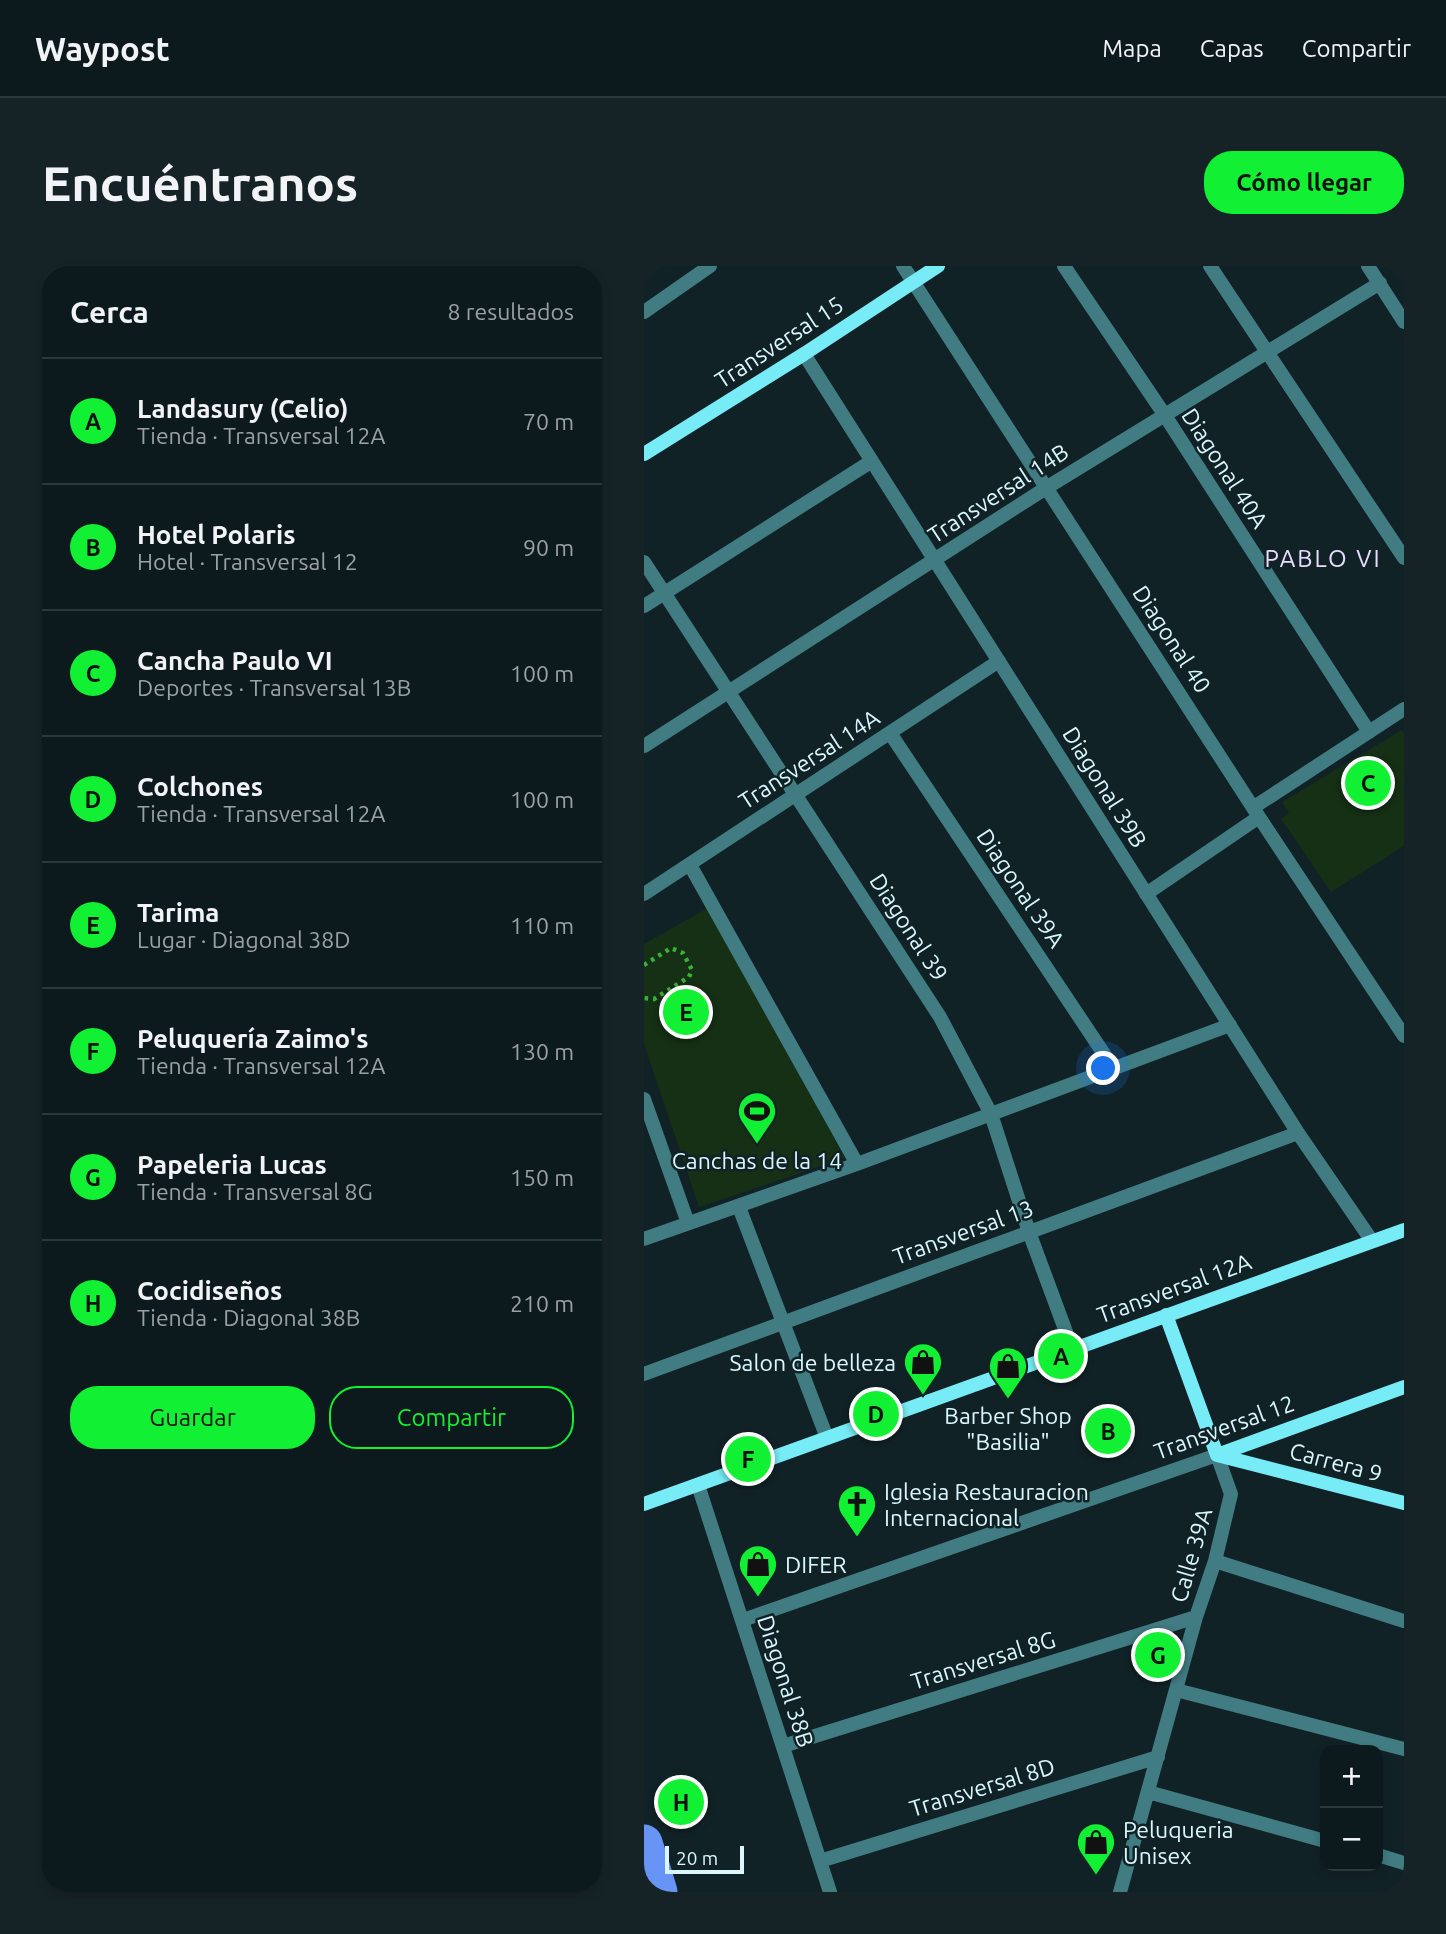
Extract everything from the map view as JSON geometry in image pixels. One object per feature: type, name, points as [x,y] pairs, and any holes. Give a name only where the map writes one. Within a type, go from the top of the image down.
[{"type":"main road","points":[[644,1843],[659,1892]]},
{"type":"street","points":[[644,312],[710,266]]},
{"type":"street","name":"Diagonal 40","points":[[903,266],[1404,1037]]},
{"type":"street","name":"Transversal 15","points":[[644,454],[938,266]]},
{"type":"street","name":"Diagonal 40A","points":[[1064,266],[1164,414],[1369,732]]},
{"type":"street","points":[[1210,266],[1404,558]]},
{"type":"street","points":[[1368,266],[1399,306],[1404,322]]},
{"type":"street","name":"Transversal 14B","points":[[644,746],[1046,488],[1380,283]]},
{"type":"street","name":"Diagonal 39B","points":[[804,354],[1298,1133],[1371,1241]]},
{"type":"street","points":[[644,606],[873,461]]},
{"type":"street","name":"Diagonal 39","points":[[644,562],[940,1017],[991,1114],[1029,1232],[1072,1348]]},
{"type":"street","name":"Transversal 14A","points":[[644,894],[999,661]]},
{"type":"street","points":[[1146,894],[1256,812],[1404,709]]},
{"type":"street","name":"Diagonal 39A","points":[[890,733],[1114,1069]]},
{"type":"street","points":[[690,865],[857,1164]]},
{"type":"street","points":[[644,1239],[857,1164],[1230,1025]]},
{"type":"street","points":[[644,1099],[688,1223]]},
{"type":"street","name":"Transversal 13","points":[[644,1374],[1298,1133]]},
{"type":"street","points":[[739,1207],[827,1438]]},
{"type":"street","name":"Transversal 12A","points":[[644,1504],[1404,1230]]},
{"type":"street","name":"Calle 39A","points":[[1116,1890],[1148,1792],[1196,1617],[1216,1561],[1231,1494],[1166,1315]]},
{"type":"street","name":"Transversal 12","points":[[743,1620],[1404,1387]]},
{"type":"street","name":"Carrera 9","points":[[1217,1455],[1404,1503]]},
{"type":"street","name":"Diagonal 38B","points":[[698,1485],[830,1892]]},
{"type":"street","points":[[1216,1561],[1404,1620]]},
{"type":"street","name":"Transversal 8G","points":[[783,1746],[1196,1617]]},
{"type":"street","points":[[1176,1690],[1404,1749]]},
{"type":"street","name":"Transversal 8D","points":[[821,1861],[1157,1757]]},
{"type":"street","points":[[1148,1792],[1320,1840]]},
{"type":"street","points":[[1383,1857],[1404,1863]]},
{"type":"path","points":[[644,965],[671,948],[683,953],[692,970],[689,977],[654,999],[644,998]]},
{"type":"green space","points":[[1402,730],[1404,846],[1331,892],[1281,819],[1289,813],[1282,802]]},
{"type":"green space","points":[[708,908],[845,1158],[699,1207],[644,1044],[644,944]]},
{"type":"place","name":"Cancha Paulo VI","points":[[1368,783]]},
{"type":"place","name":"Tarima","points":[[686,1012]]},
{"type":"place","name":"Canchas de la 14","points":[[757,1145]]},
{"type":"place","name":"Landasury (Celio)","points":[[1061,1356]]},
{"type":"place","name":"Salon de belleza","points":[[923,1396]]},
{"type":"place","name":"Barber Shop \"Basilia\"","points":[[1008,1400]]},
{"type":"place","name":"Colchones","points":[[876,1414]]},
{"type":"place","name":"Hotel Polaris","points":[[1108,1431]]},
{"type":"place","name":"Peluquería Zaimo's","points":[[748,1459]]},
{"type":"place","name":"Iglesia Restauracion Internacional","points":[[857,1538]]},
{"type":"place","name":"DIFER","points":[[758,1598]]},
{"type":"place","name":"Papeleria Lucas","points":[[1158,1655]]},
{"type":"place","name":"Cocidiseños","points":[[681,1802]]},
{"type":"place","name":"Peluqueria Unisex","points":[[1096,1876]]},
{"type":"district","name":"PABLO VI","points":[[1323,558]]}]
